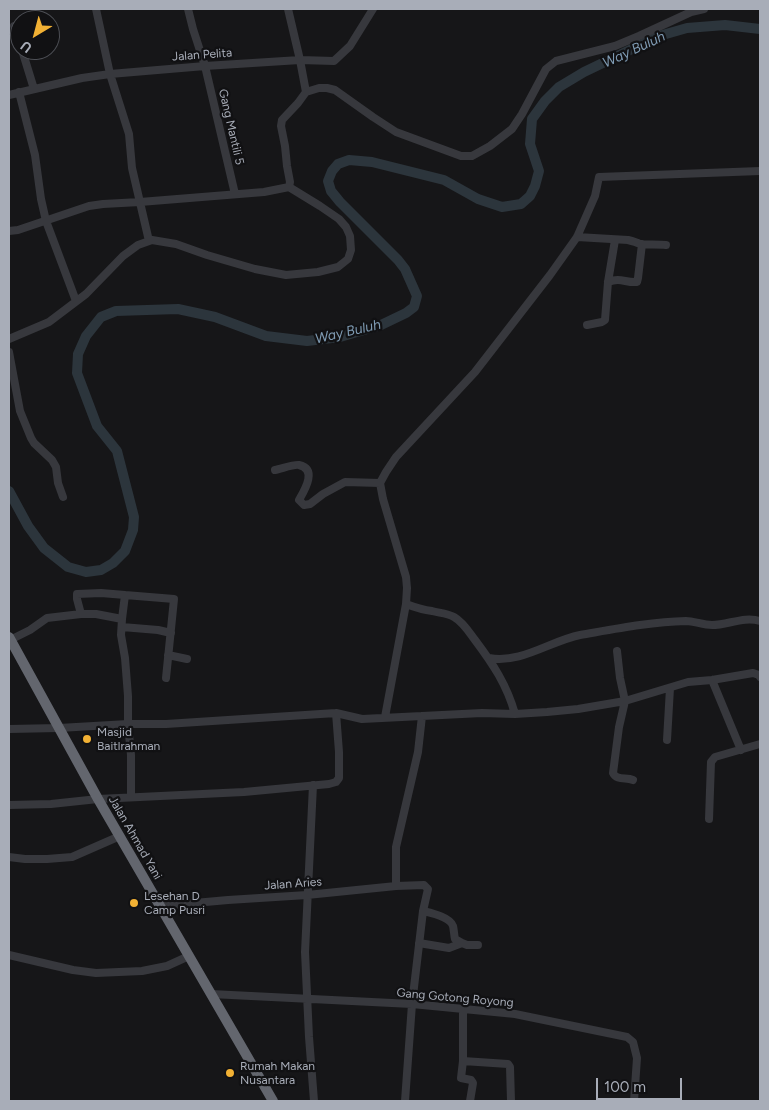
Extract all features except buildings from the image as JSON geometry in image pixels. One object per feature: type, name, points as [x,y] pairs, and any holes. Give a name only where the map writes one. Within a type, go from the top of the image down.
[{"type":"highway","name":"Jalan Ahmad Yani","points":[[10,638],[13,652],[60,728],[98,799],[273,1101]]},
{"type":"street","points":[[96,9],[110,74],[129,134],[132,168],[149,241]]},
{"type":"street","name":"Gang Mantili 5","points":[[188,9],[206,66],[235,194]]},
{"type":"street","points":[[288,9],[306,92]]},
{"type":"street","name":"Jalan Pelita","points":[[9,95],[82,78],[110,74],[300,60],[334,61],[350,46],[373,9]]},
{"type":"street","points":[[289,187],[290,182],[281,126],[282,120],[306,92],[319,88],[335,90],[396,132],[460,156],[472,156],[490,146],[512,129],[546,69],[556,61],[615,46],[691,12],[704,9]]},
{"type":"street","points":[[25,60],[34,89]]},
{"type":"street","points":[[19,92],[35,156],[46,221],[76,301]]},
{"type":"street","points":[[385,717],[406,604],[406,577],[380,483],[396,457],[475,372],[550,275],[577,237],[595,196],[599,177],[760,171]]},
{"type":"street","points":[[9,231],[18,230],[89,206],[264,192],[289,187],[339,219],[346,227],[350,236],[351,250],[348,259],[338,267],[318,272],[286,275],[255,269],[176,244],[152,240],[138,245],[123,256],[86,294],[49,322],[9,339]]},
{"type":"street","points":[[577,237],[635,241],[642,244],[666,246]]},
{"type":"street","points":[[587,324],[605,320],[608,282],[615,240]]},
{"type":"street","points":[[608,282],[614,279],[621,279],[637,282],[642,244]]},
{"type":"street","points":[[9,352],[20,411],[27,431],[34,443],[56,467],[58,483],[63,497]]},
{"type":"street","points":[[275,470],[298,465],[306,469],[309,474],[308,482],[299,500],[304,505],[310,504],[323,494],[345,482],[380,483]]},
{"type":"street","points":[[81,614],[76,599],[77,594],[101,593],[174,599],[166,678]]},
{"type":"street","points":[[125,595],[122,646],[127,679],[131,797]]},
{"type":"street","points":[[406,604],[454,618],[468,632],[489,658],[500,676],[511,699],[515,714]]},
{"type":"street","points":[[10,638],[30,630],[47,618],[81,614],[96,614],[122,623],[171,633]]},
{"type":"street","points":[[489,658],[512,658],[531,653],[570,637],[654,622],[689,621],[703,625],[714,625],[740,620],[754,619],[760,621]]},
{"type":"street","points":[[617,651],[625,702],[619,727],[613,773],[615,777],[633,780]]},
{"type":"street","points":[[168,655],[187,659]]},
{"type":"street","points":[[9,729],[166,724],[336,713],[362,718],[515,714],[578,709],[625,702],[688,682],[753,673],[760,676]]},
{"type":"street","points":[[712,680],[741,750]]},
{"type":"street","points":[[667,740],[670,688]]},
{"type":"street","points":[[9,805],[244,792],[336,782],[340,778],[336,713]]},
{"type":"street","points":[[396,886],[396,847],[418,752],[422,716]]},
{"type":"street","points":[[708,819],[711,762],[715,757],[760,744]]},
{"type":"street","points":[[313,785],[305,952],[306,1000],[314,1101]]},
{"type":"street","points":[[9,857],[47,859],[72,857],[120,836]]},
{"type":"street","name":"Jalan Aries","points":[[160,906],[307,896],[396,886],[424,885],[428,889],[423,911]]},
{"type":"street","points":[[405,1101],[412,1004],[423,911],[435,914],[451,923],[455,939],[467,945],[478,945]]},
{"type":"street","points":[[419,943],[450,948],[462,943]]},
{"type":"street","points":[[9,955],[73,970],[96,973],[142,971],[167,966],[189,956]]},
{"type":"street","name":"Gang Gotong Royong","points":[[211,994],[412,1004],[515,1014],[628,1037],[633,1042],[637,1058],[634,1101]]},
{"type":"street","points":[[463,1010],[461,1078],[471,1080],[473,1083],[470,1101]]},
{"type":"street","points":[[463,1061],[508,1064],[510,1067],[511,1101]]},
{"type":"waterway","name":"Way Buluh","points":[[9,491],[28,526],[44,548],[68,567],[86,572],[101,570],[113,563],[125,551],[133,530],[134,517],[117,451],[97,426],[77,373],[78,354],[86,336],[101,317],[116,311],[178,309],[215,317],[266,336],[307,341],[340,337],[381,325],[414,307],[417,296],[405,269],[398,260],[331,191],[328,181],[332,171],[338,164],[349,160],[372,162],[444,180],[478,199],[502,207],[521,204],[530,196],[539,171],[530,144],[532,119],[545,101],[559,87],[584,72],[659,36],[687,28],[725,25],[760,29]]},
{"type":"place","name":"Masjid Baitlrahman","points":[[87,739]]},
{"type":"place","name":"Lesehan D Camp Pusri","points":[[134,903]]},
{"type":"place","name":"Rumah Makan Nusantara","points":[[230,1073]]}]
